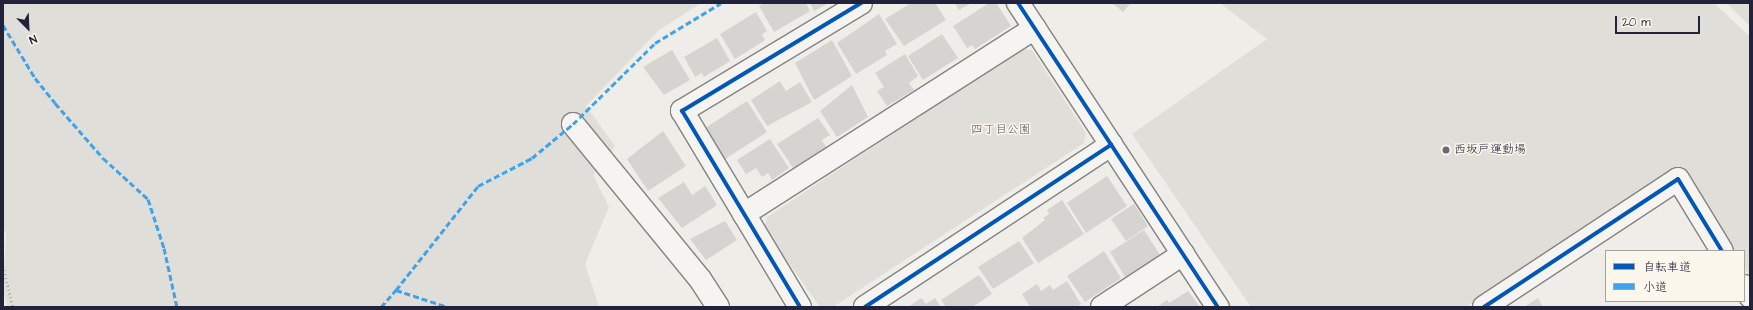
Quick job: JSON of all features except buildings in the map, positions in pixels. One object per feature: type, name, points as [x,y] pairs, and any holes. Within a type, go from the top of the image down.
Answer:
[{"type":"street","points":[[800,307],[682,111],[861,3]]},
{"type":"street","points":[[1018,3],[1036,28],[1110,145],[1218,307]]},
{"type":"street","points":[[744,214],[1036,28]]},
{"type":"street","points":[[573,124],[700,279],[718,307]]},
{"type":"street","points":[[865,307],[1110,145]]},
{"type":"street","points":[[1484,307],[1678,179],[1721,250]]},
{"type":"street","points":[[1102,307],[1183,254]]},
{"type":"path","points":[[3,266],[13,307]]},
{"type":"green space","points":[[3,3],[701,3],[658,31],[586,106],[615,146],[593,175],[609,207],[585,264],[599,307],[7,307],[3,288],[6,233],[3,228]]},
{"type":"green space","name":"西坂戸運動場","points":[[1220,3],[1714,3],[1750,37],[1750,277],[1745,269],[1745,250],[1733,250],[1683,166],[1466,307],[1251,307],[1132,134],[1267,39]]},
{"type":"green space","points":[[1726,3],[1750,3],[1750,26]]},
{"type":"green space","name":"四丁目公園","points":[[1021,49],[1032,50],[1086,133],[1084,143],[833,307],[820,307],[764,229],[767,217]]},
{"type":"marked path","points":[[396,290],[478,186],[532,158],[573,124],[655,43],[721,3]]},
{"type":"marked path","points":[[3,25],[35,78],[55,103],[103,158],[148,199],[164,248],[177,307]]},
{"type":"marked path","points":[[381,307],[396,290],[448,307]]},
{"type":"cycle path","points":[[800,307],[682,111],[861,3]]},
{"type":"cycle path","points":[[1018,3],[1218,307]]},
{"type":"cycle path","points":[[865,307],[1111,145]]},
{"type":"cycle path","points":[[1484,307],[1678,179],[1721,250]]},
{"type":"place","name":"西坂戸運動場","points":[[1446,150]]}]
